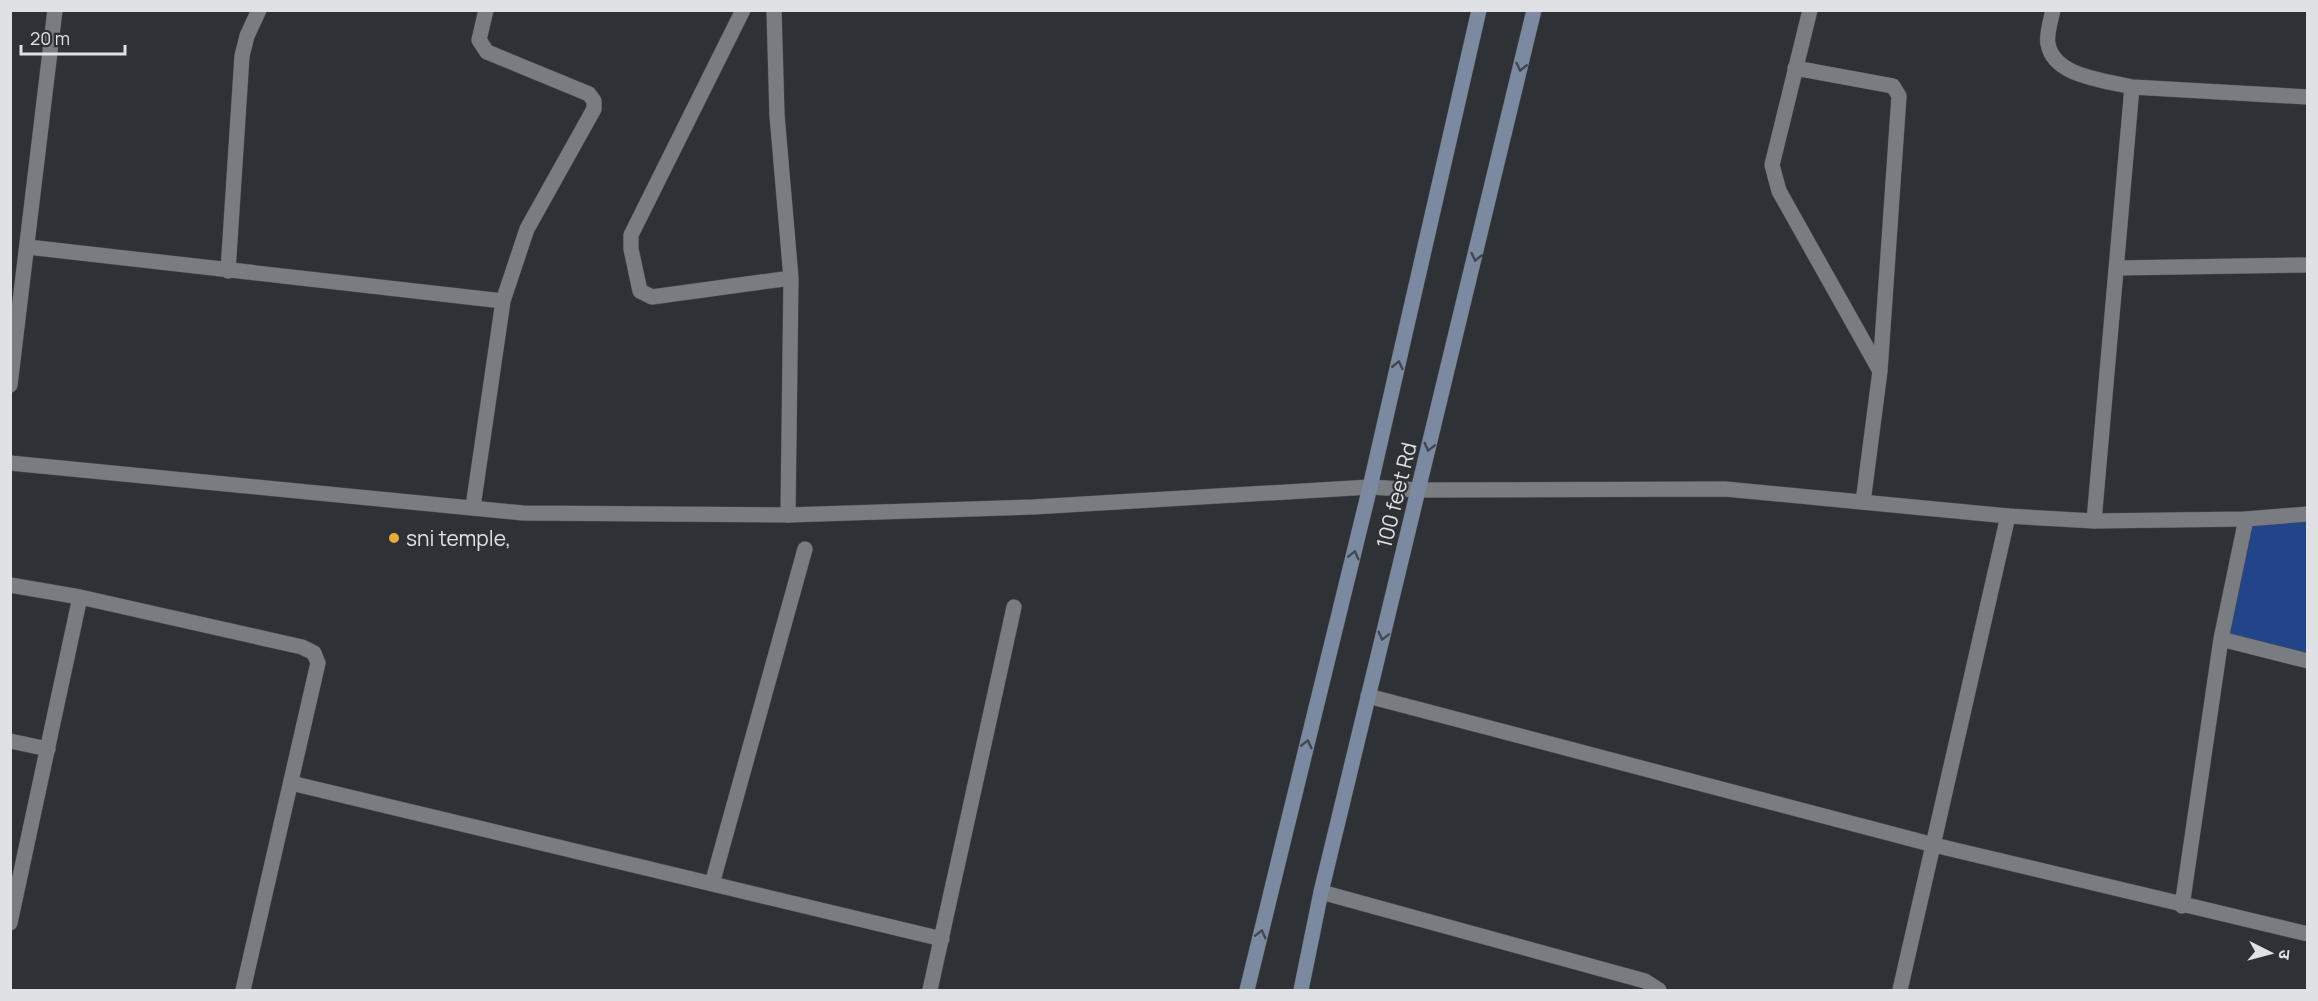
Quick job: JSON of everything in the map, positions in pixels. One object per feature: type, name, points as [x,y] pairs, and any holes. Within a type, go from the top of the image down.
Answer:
[{"type":"main road","points":[[1247,990],[1370,487],[1479,10]]},
{"type":"main road","name":"100 feet Rd","points":[[1300,990],[1321,892],[1534,10]]},
{"type":"street","points":[[10,385],[55,10]]},
{"type":"street","points":[[228,271],[242,56],[247,36],[259,10]]},
{"type":"street","points":[[472,507],[503,301],[527,229],[594,109],[594,101],[589,94],[487,52],[479,40],[486,10]]},
{"type":"street","points":[[743,10],[632,235],[631,249],[640,291],[652,297],[791,278]]},
{"type":"street","points":[[774,10],[777,115],[791,278],[788,515]]},
{"type":"street","points":[[1810,10],[1772,165],[1779,191],[1880,371]]},
{"type":"street","points":[[2053,10],[2047,42],[2052,57],[2068,71],[2132,87],[2307,97]]},
{"type":"street","points":[[1795,68],[1893,86],[1897,89],[1899,104],[1880,371],[1863,502]]},
{"type":"street","points":[[2094,521],[2132,87]]},
{"type":"street","points":[[28,247],[503,301]]},
{"type":"street","points":[[2116,268],[2307,265]]},
{"type":"street","points":[[10,462],[523,513],[788,515],[1033,507],[1370,487],[1419,490],[1725,489],[2008,516],[2094,521],[2246,519],[2307,514]]},
{"type":"street","points":[[1900,990],[2008,516]]},
{"type":"street","points":[[2182,906],[2221,639],[2246,519]]},
{"type":"street","points":[[712,884],[805,549]]},
{"type":"street","points":[[10,585],[80,597],[302,647],[314,653],[318,663],[243,990]]},
{"type":"street","points":[[10,923],[80,597]]},
{"type":"street","points":[[930,990],[1014,608]]},
{"type":"street","points":[[2221,639],[2307,661]]},
{"type":"street","points":[[1368,696],[1934,845],[2307,934]]},
{"type":"street","points":[[10,741],[48,749]]},
{"type":"street","points":[[291,783],[942,939]]},
{"type":"street","points":[[1321,892],[1645,981],[1659,990]]},
{"type":"shaded area","points":[[2307,514],[2307,661],[2221,639],[2246,519]]},
{"type":"place","name":"sni temple,","points":[[394,538]]}]
